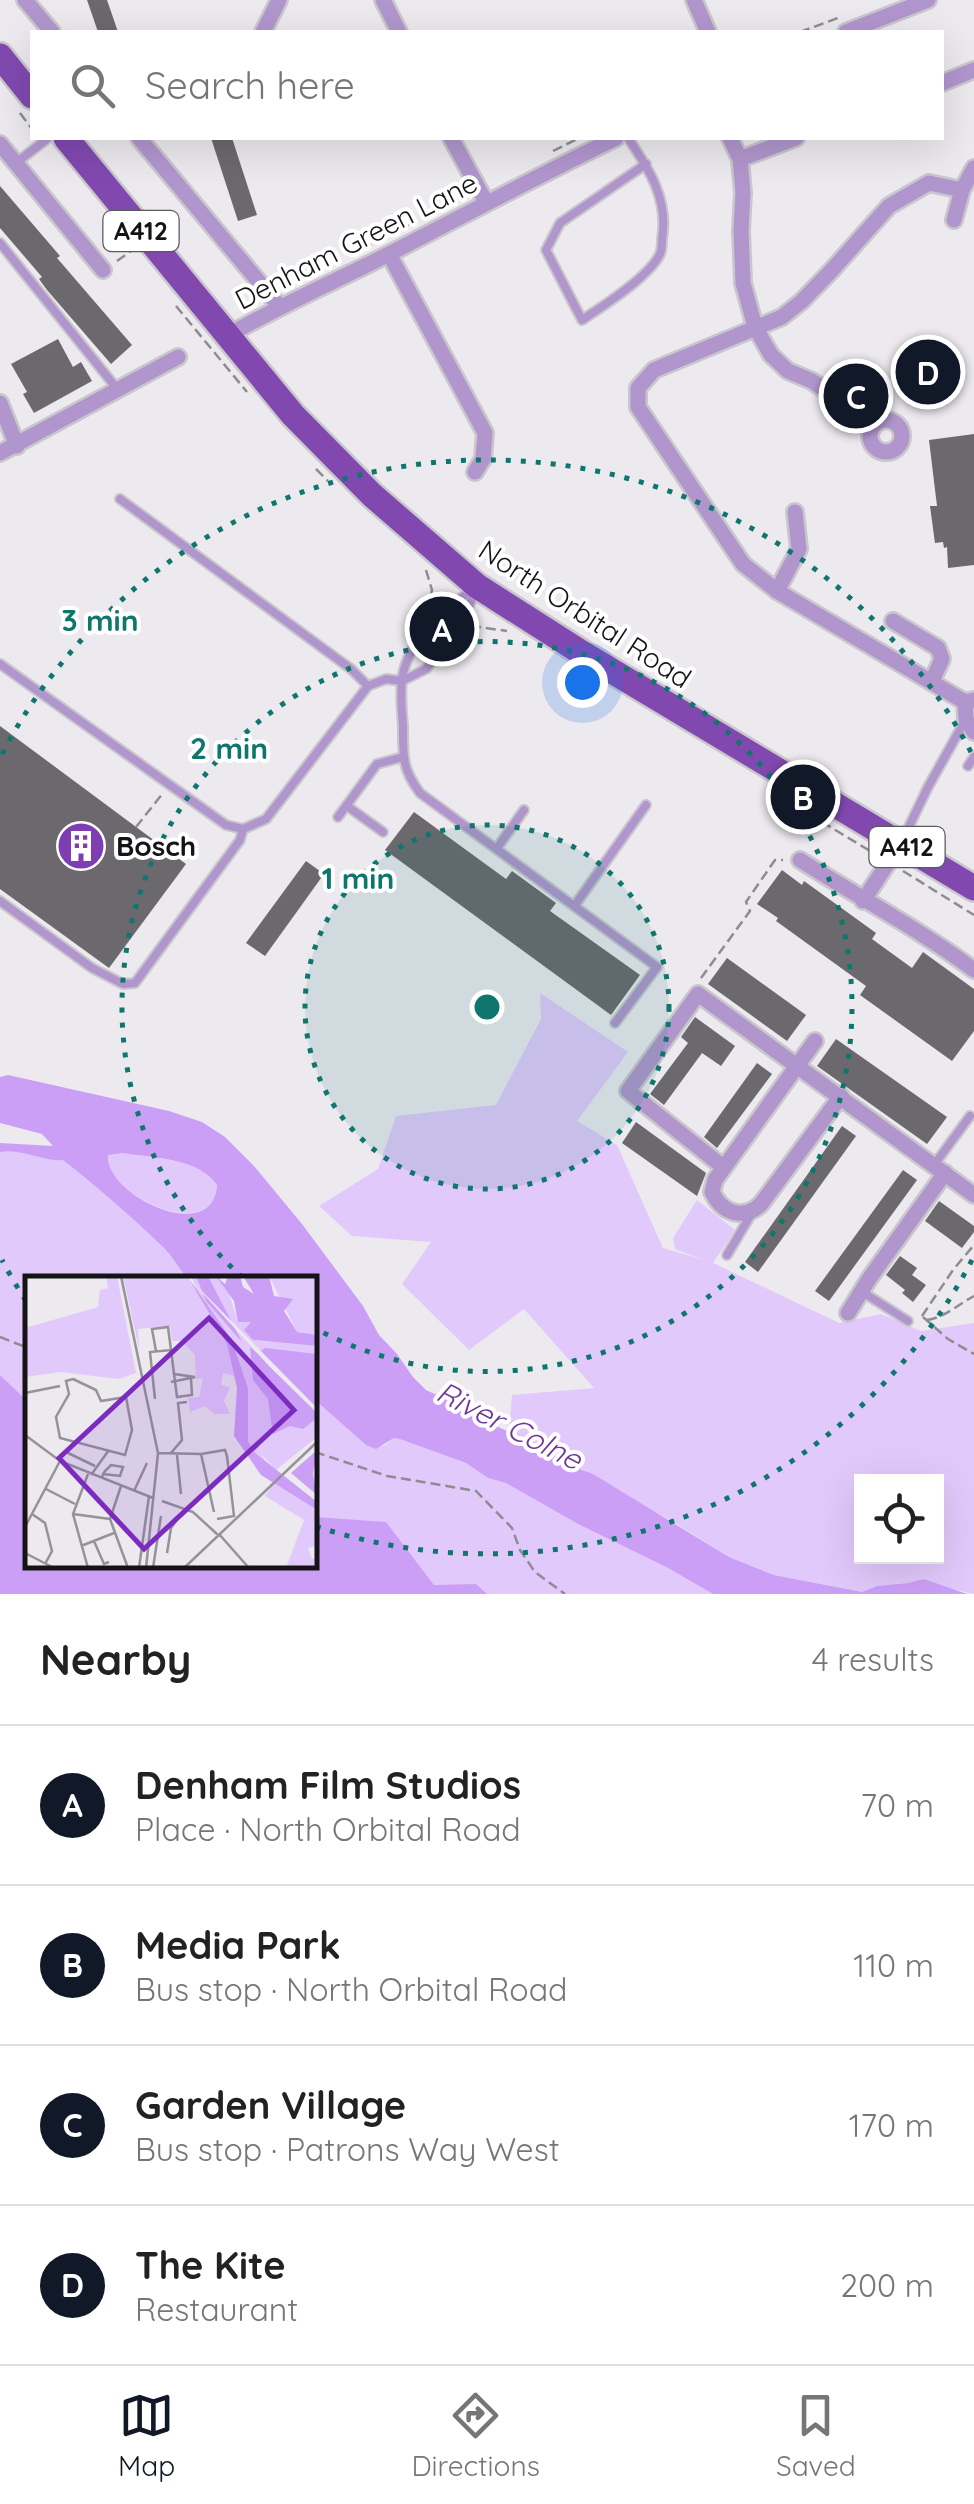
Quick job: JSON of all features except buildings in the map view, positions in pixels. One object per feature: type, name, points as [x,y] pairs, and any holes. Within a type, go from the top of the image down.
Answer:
[{"type":"main road","points":[[0,56],[30,94]]},
{"type":"main road","name":"North Orbital Road","points":[[68,140],[293,415],[372,495],[478,586],[894,852],[974,888]]},
{"type":"street","points":[[25,0],[50,30]]},
{"type":"street","points":[[263,30],[278,0]]},
{"type":"street","points":[[383,0],[398,30]]},
{"type":"street","points":[[694,0],[707,30]]},
{"type":"street","points":[[851,30],[928,0]]},
{"type":"street","points":[[944,82],[974,70]]},
{"type":"street","points":[[141,140],[278,306]]},
{"type":"street","points":[[453,140],[486,202]]},
{"type":"street","name":"Denham Green Lane","points":[[222,330],[389,254],[612,140]]},
{"type":"street","points":[[731,140],[740,159],[743,282],[755,327],[771,355],[788,370],[812,381],[874,425]]},
{"type":"street","points":[[740,159],[791,140]]},
{"type":"street","points":[[7,158],[103,270]]},
{"type":"street","points":[[954,220],[962,190],[974,168]]},
{"type":"street","points":[[962,190],[929,183],[889,206],[782,317],[654,370],[638,388],[638,408],[743,564],[777,591],[970,701],[970,725]]},
{"type":"street","points":[[389,254],[486,433],[484,459],[476,472]]},
{"type":"street","points":[[0,453],[178,356]]},
{"type":"street","points":[[0,403],[17,446]]},
{"type":"street","points":[[777,591],[798,550],[795,512]]},
{"type":"street","points":[[894,621],[938,648],[942,659],[932,681]]},
{"type":"street","points":[[863,900],[894,852]]},
{"type":"street","points":[[800,860],[974,970]]},
{"type":"street","points":[[723,1167],[628,1092],[698,994],[974,1195]]},
{"type":"street","points":[[815,1041],[715,1180],[712,1192],[717,1203],[726,1210],[752,1213],[840,1096]]},
{"type":"street","points":[[848,1314],[940,1169]]},
{"type":"lane","points":[[7,158],[44,140]]},
{"type":"lane","points":[[629,140],[646,164],[658,189],[665,220],[660,254],[636,282],[582,320],[546,250],[560,223],[646,164]]},
{"type":"lane","points":[[0,243],[118,390]]},
{"type":"lane","points":[[120,500],[351,669],[368,686]]},
{"type":"lane","points":[[478,586],[440,614],[408,657],[402,681],[403,757],[409,778],[420,793],[657,967],[616,1023]]},
{"type":"lane","points":[[0,664],[226,825],[243,830],[266,819],[368,686],[386,680],[402,681],[426,669],[458,628],[478,586]]},
{"type":"lane","points":[[894,852],[928,787],[970,725]]},
{"type":"lane","points":[[338,817],[378,764],[403,757]]},
{"type":"lane","points":[[968,766],[974,757]]},
{"type":"lane","points":[[575,905],[646,805]]},
{"type":"lane","points":[[346,806],[382,832]]},
{"type":"lane","points":[[498,848],[524,810]]},
{"type":"lane","points":[[0,900],[92,968],[123,984],[135,983],[240,840],[243,830]]},
{"type":"lane","points":[[940,1169],[970,1116]]},
{"type":"lane","points":[[727,1255],[752,1213]]},
{"type":"lane","points":[[861,1291],[908,1321]]},
{"type":"path","points":[[553,151],[575,140]]},
{"type":"path","points":[[340,260],[410,224]]},
{"type":"path","points":[[103,270],[148,240]]},
{"type":"path","points":[[178,356],[222,330]]},
{"type":"path","points":[[422,637],[413,630],[428,610],[432,590],[426,570]]},
{"type":"path","points":[[470,632],[480,626],[508,632]]},
{"type":"path","points":[[136,826],[161,793],[173,787]]},
{"type":"path","points":[[820,821],[894,852],[974,915]]},
{"type":"path","points":[[698,994],[698,982],[750,912],[746,902],[775,860],[800,860]]},
{"type":"path","points":[[974,1245],[922,1316],[948,1339],[974,1354]]},
{"type":"path","points":[[926,1320],[946,1316],[974,1296]]},
{"type":"path","points":[[0,1338],[25,1347]]},
{"type":"path","points":[[318,1453],[387,1476],[476,1491],[512,1528],[520,1550],[535,1572],[565,1594]]},
{"type":"shaded area","points":[[540,993],[628,1052],[577,1121],[617,1145],[663,1248],[704,1260],[675,1249],[673,1238],[697,1200],[735,1230],[713,1263],[839,1323],[881,1314],[921,1331],[974,1323],[974,1594],[924,1579],[862,1592],[774,1575],[729,1557],[672,1521],[509,1433],[512,1395],[594,1388],[524,1309],[469,1350],[402,1284],[431,1242],[352,1236],[319,1206],[378,1169],[396,1116],[496,1105],[541,1019]]},
{"type":"shaded area","points":[[8,1075],[202,1122],[225,1137],[254,1166],[363,1306],[379,1335],[426,1390],[593,1474],[729,1557],[774,1575],[862,1592],[924,1579],[967,1594],[713,1594],[466,1463],[400,1439],[394,1438],[376,1449],[366,1445],[318,1403],[318,1276],[186,1276],[152,1236],[63,1160],[0,1152],[0,1143],[53,1146],[42,1134],[0,1123],[0,1077]],"holes":[[[123,1153],[199,1169],[217,1185],[211,1203],[198,1212],[180,1213],[140,1198],[123,1185],[112,1170],[108,1155]]]},
{"type":"shaded area","points":[[0,1152],[63,1159],[152,1236],[186,1276],[25,1276],[25,1569],[318,1569],[318,1403],[366,1445],[384,1446],[394,1438],[401,1439],[466,1463],[713,1594],[0,1594]]},
{"type":"shaded area","points":[[123,1153],[199,1169],[217,1185],[211,1203],[198,1212],[180,1213],[140,1198],[112,1170],[108,1155]]},
{"type":"shaded area","points":[[0,1375],[25,1399],[25,1569],[318,1569],[318,1517],[386,1522],[434,1585],[476,1584],[487,1594],[0,1594]]},
{"type":"place","name":"The Kite","points":[[928,372]]},
{"type":"place","name":"Garden Village","points":[[856,396]]},
{"type":"place","name":"Denham Film Studios","points":[[442,629]]},
{"type":"place","name":"Media Park","points":[[803,797]]},
{"type":"place","name":"Bosch","points":[[81,846]]},
{"type":"water label","name":"River Colne","points":[[509,1426]]}]
